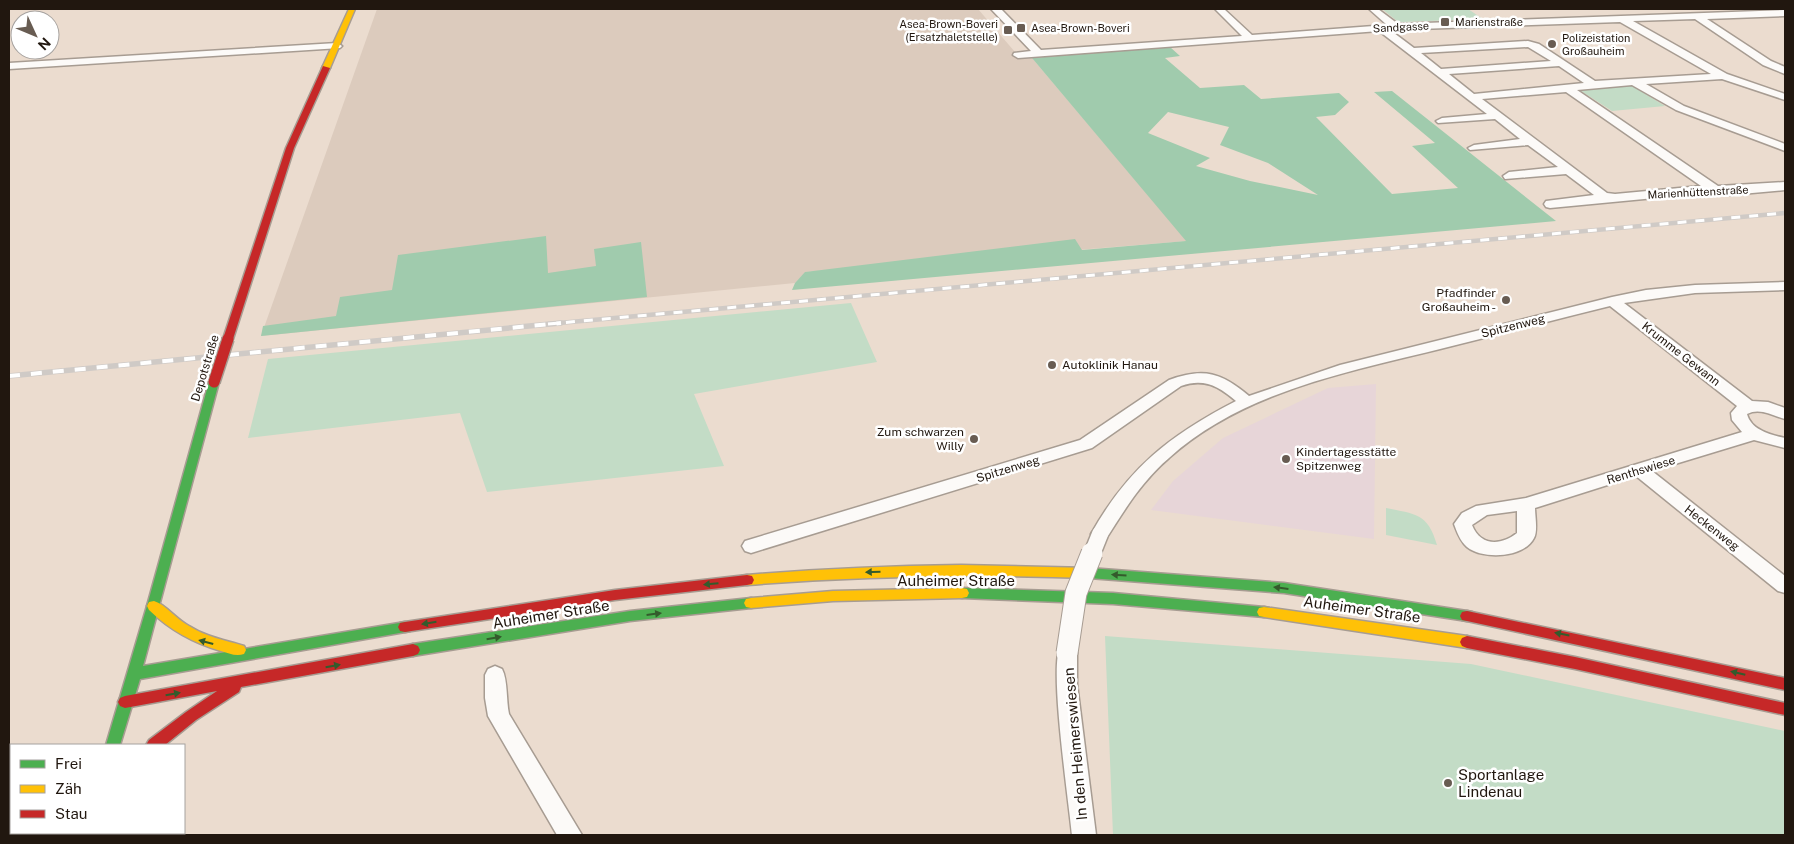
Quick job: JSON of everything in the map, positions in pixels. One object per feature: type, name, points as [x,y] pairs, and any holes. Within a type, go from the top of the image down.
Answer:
[{"type":"main road","name":"Depotstraße","points":[[113,744],[154,606],[214,382],[290,148],[352,9]]},
{"type":"main road","name":"Auheimer Straße","points":[[133,674],[253,652],[526,607],[661,588],[831,574],[939,570],[1158,577],[1333,594],[1596,640],[1785,684]]},
{"type":"main road","name":"Auheimer Straße","points":[[125,702],[538,630],[676,611],[761,603],[933,593],[1047,595],[1247,609],[1355,623],[1542,655],[1785,709]]},
{"type":"main road","points":[[154,606],[171,625],[194,639],[253,652]]},
{"type":"main road","points":[[155,744],[191,716],[243,682]]},
{"type":"street","points":[[996,9],[1038,53]]},
{"type":"street","points":[[1219,9],[1250,38]]},
{"type":"street","points":[[1373,9],[1396,27]]},
{"type":"street","points":[[1539,13],[1552,21]]},
{"type":"street","name":"Sandgasse","points":[[1018,55],[1396,27],[1785,13]]},
{"type":"street","points":[[1697,16],[1767,64],[1785,72]]},
{"type":"street","points":[[1622,19],[1723,76],[1785,97]]},
{"type":"street","points":[[1381,28],[1598,193],[1610,197]]},
{"type":"street","points":[[1412,51],[1522,44],[1536,46],[1593,84]]},
{"type":"street","points":[[9,66],[337,46]]},
{"type":"street","points":[[1438,72],[1560,63]]},
{"type":"street","points":[[1471,97],[1568,89],[1593,84],[1723,76]]},
{"type":"street","points":[[1635,82],[1680,108],[1785,148]]},
{"type":"street","points":[[1568,89],[1608,114],[1714,189]]},
{"type":"street","points":[[1442,121],[1496,116]]},
{"type":"street","points":[[1474,148],[1530,142]]},
{"type":"street","points":[[1509,176],[1567,170]]},
{"type":"street","name":"Marienhüttenstraße","points":[[1550,204],[1610,197],[1714,189],[1730,191],[1785,186]]},
{"type":"street","name":"Spitzenweg","points":[[1100,534],[1122,498],[1161,456],[1204,423],[1246,401],[1342,370],[1612,301],[1668,291],[1785,286]]},
{"type":"street","name":"Krumme Gewann","points":[[1612,301],[1749,407]]},
{"type":"street","name":"Spitzenweg","points":[[751,546],[1086,444],[1176,383],[1188,378],[1198,376],[1221,382],[1246,401]]},
{"type":"street","points":[[1785,414],[1766,407],[1749,407],[1739,413],[1740,419],[1755,434],[1785,443]]},
{"type":"street","name":"Renthswiese","points":[[1526,504],[1755,434]]},
{"type":"street","name":"Heckenweg","points":[[1639,470],[1785,586]]},
{"type":"street","name":"In den Heimerswiesen","points":[[1084,835],[1067,684],[1067,653],[1076,593],[1100,534]]},
{"type":"street","points":[[496,675],[495,698],[499,716],[570,835]]},
{"type":"shaded area","points":[[377,9],[978,9],[1021,59],[1032,58],[1187,241],[806,272],[795,283],[261,336]]},
{"type":"shaded area","name":"Kindertagesstätte Spitzenweg","points":[[1376,384],[1374,539],[1151,510],[1173,481],[1223,438],[1328,388]]},
{"type":"green space","points":[[1382,9],[1468,9],[1483,19],[1402,22],[1397,21]]},
{"type":"green space","points":[[1170,47],[1180,56],[1165,58],[1200,88],[1244,85],[1261,99],[1339,93],[1349,102],[1335,115],[1316,117],[1392,194],[1458,188],[1412,146],[1435,143],[1374,92],[1392,91],[1556,221],[792,290],[795,283],[805,272],[1075,239],[1082,250],[1186,241],[1032,58]],"holes":[[[1168,112],[1229,127],[1220,145],[1268,163],[1318,195],[1250,181],[1196,166],[1210,158],[1148,133]]]},
{"type":"green space","points":[[1629,84],[1665,106],[1612,111],[1578,89]]},
{"type":"green space","points":[[546,236],[548,273],[596,266],[594,249],[641,242],[647,297],[261,336],[263,326],[336,316],[340,297],[392,290],[398,255]]},
{"type":"green space","points":[[851,303],[877,362],[694,394],[724,466],[487,492],[460,413],[248,438],[268,359]]},
{"type":"green space","points":[[1386,508],[1413,514],[1425,521],[1437,545],[1386,535]]},
{"type":"green space","name":"Sportanlage Lindenau","points":[[1105,636],[1471,664],[1785,731],[1785,835],[1113,835]]},
{"type":"railway","points":[[548,324],[1785,213]]},
{"type":"railway","points":[[9,376],[561,323]]},
{"type":"traffic: fast","points":[[113,744],[154,606],[214,382]]},
{"type":"traffic: fast","points":[[1089,573],[1284,588],[1467,616]]},
{"type":"traffic: fast","points":[[962,593],[1113,598],[1264,612]]},
{"type":"traffic: fast","points":[[413,650],[630,616],[751,603]]},
{"type":"traffic: fast","points":[[133,674],[405,627]]},
{"type":"traffic: slow","points":[[326,68],[352,9]]},
{"type":"traffic: slow","points":[[747,580],[832,574],[918,571],[1089,573]]},
{"type":"traffic: slow","points":[[751,603],[833,596],[962,593]]},
{"type":"traffic: slow","points":[[154,606],[183,630],[214,644],[239,650]]},
{"type":"traffic: slow","points":[[1264,612],[1467,642]]},
{"type":"traffic: jam","points":[[228,339],[290,148],[326,68]]},
{"type":"traffic: jam","points":[[214,382],[228,339]]},
{"type":"traffic: jam","points":[[405,627],[615,595],[747,580]]},
{"type":"traffic: jam","points":[[1467,616],[1785,684]]},
{"type":"traffic: jam","points":[[1467,642],[1575,663],[1785,709]]},
{"type":"traffic: jam","points":[[125,702],[413,650]]},
{"type":"traffic: jam","points":[[155,744],[191,716],[234,688]]},
{"type":"place","name":"Marienstraße","points":[[1445,22]]},
{"type":"place","name":"Asea-Brown-Boveri","points":[[1021,28]]},
{"type":"place","name":"Asea-Brown-Boveri (Ersatzhaletstelle)","points":[[1008,30]]},
{"type":"place","name":"Polizeistation Großauheim","points":[[1552,44]]},
{"type":"place","name":"Pfadfinder Großauheim -","points":[[1506,300]]},
{"type":"place","name":"Autoklinik Hanau","points":[[1052,365]]},
{"type":"place","name":"Zum schwarzen Willy","points":[[974,439]]},
{"type":"place","name":"Kindertagesstätte Spitzenweg","points":[[1286,459]]},
{"type":"place","name":"Sportanlage Lindenau","points":[[1448,783]]}]
